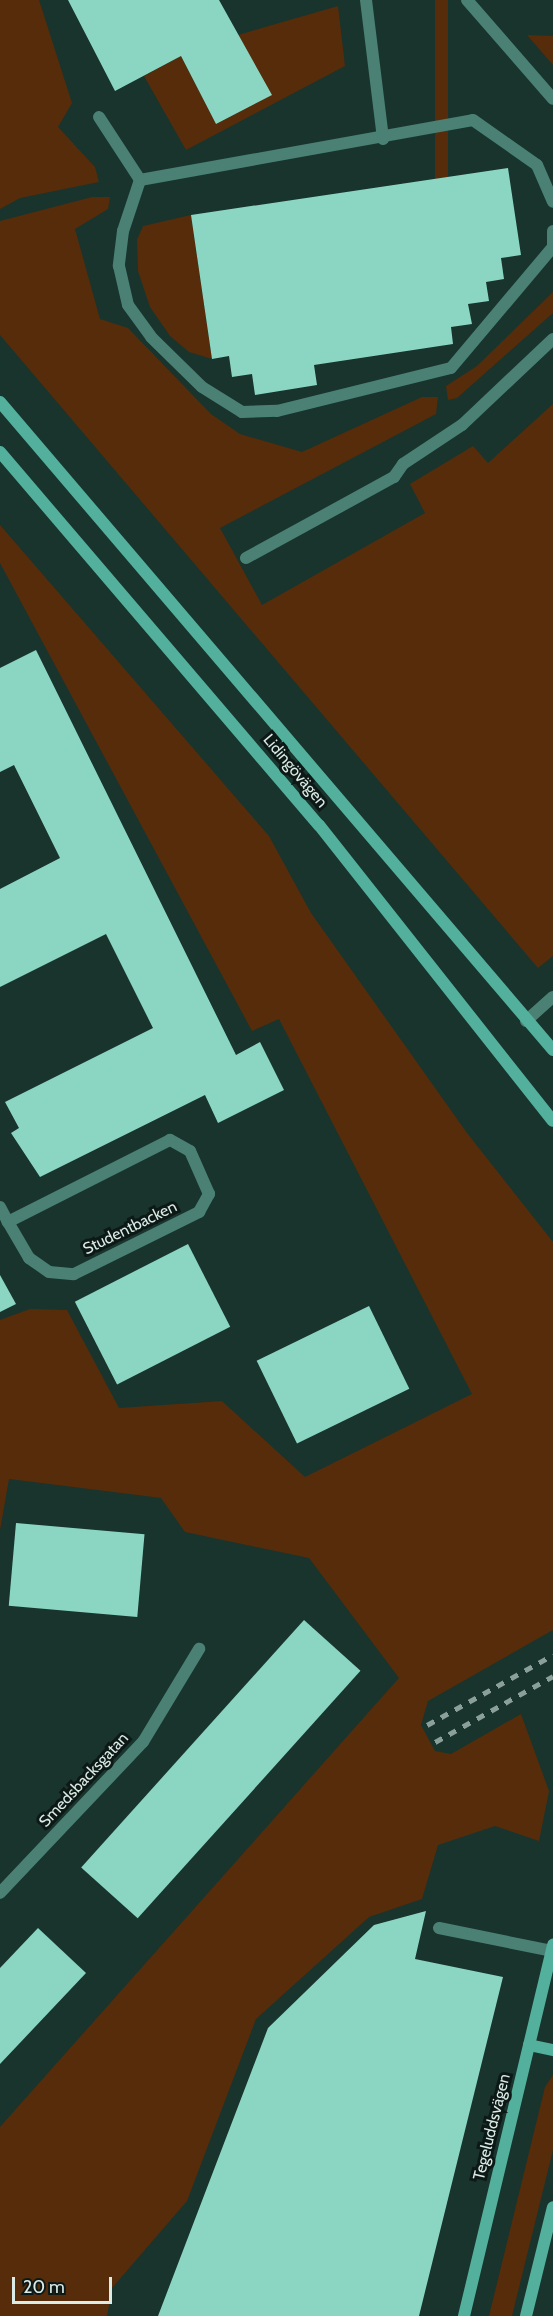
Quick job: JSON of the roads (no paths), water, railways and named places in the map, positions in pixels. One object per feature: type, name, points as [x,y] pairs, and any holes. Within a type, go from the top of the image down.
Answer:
[{"type":"main road","name":"Lidingövägen","points":[[0,402],[553,1050]]},
{"type":"main road","name":"Lidingövägen","points":[[0,452],[319,825],[553,1121]]},
{"type":"main road","name":"Tegeluddsvägen","points":[[464,2316],[553,1949]]},
{"type":"main road","points":[[529,2044],[553,2050]]},
{"type":"main road","points":[[526,2316],[553,2207]]},
{"type":"street","points":[[366,0],[383,139]]},
{"type":"street","points":[[467,0],[553,99]]},
{"type":"street","points":[[99,117],[140,180],[120,254],[128,305],[151,337],[202,387],[242,412],[278,411],[451,368],[553,247],[553,231]]},
{"type":"street","points":[[140,180],[383,139],[473,120],[537,165],[553,202]]},
{"type":"street","points":[[246,558],[394,477],[403,464],[462,425],[553,339]]},
{"type":"street","points":[[526,1021],[553,996]]},
{"type":"street","name":"Studentbacken","points":[[0,1207],[8,1222],[29,1258],[49,1272],[74,1274],[199,1212],[209,1194],[190,1151],[170,1140],[8,1222]]},
{"type":"street","name":"Smedsbacksgatan","points":[[0,1893],[143,1742],[199,1649]]},
{"type":"street","points":[[439,1928],[553,1949]]},
{"type":"railway","points":[[427,1725],[553,1655]]},
{"type":"railway","points":[[435,1742],[553,1676]]}]
